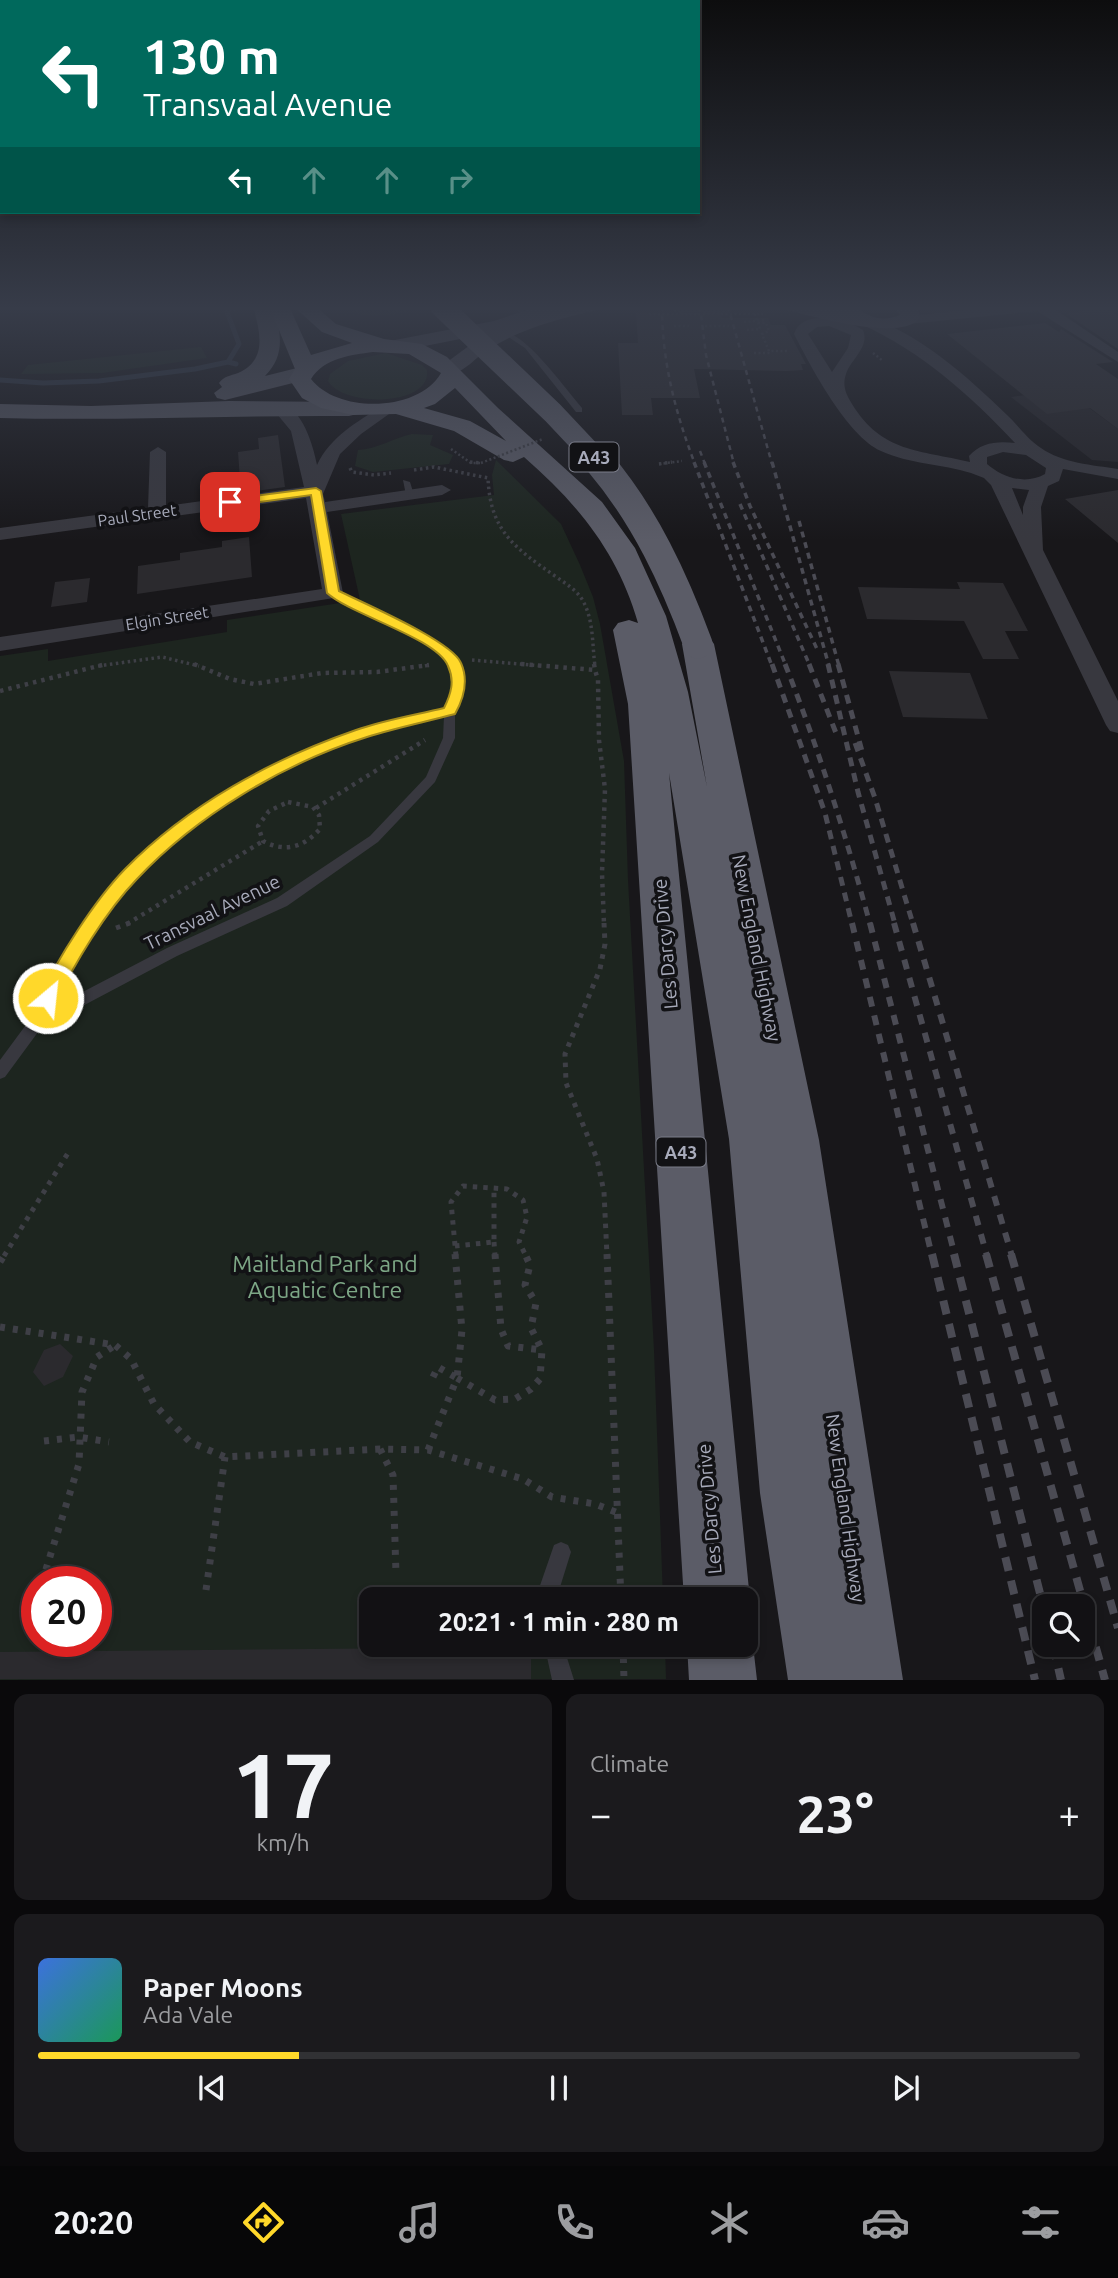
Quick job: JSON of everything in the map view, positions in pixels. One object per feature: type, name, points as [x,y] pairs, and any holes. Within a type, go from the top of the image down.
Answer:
[{"type":"highway","name":"A43","points":[[302,384],[311,396],[349,408],[392,408],[431,397],[447,384]]},
{"type":"highway","name":"A43","points":[[463,384],[492,416],[562,474],[601,518],[622,550],[641,592],[657,638],[686,775],[754,1139],[791,1495],[822,1679]]},
{"type":"highway","name":"New England Highway","points":[[523,384],[568,428],[616,484],[658,549],[679,592],[698,644],[794,1140],[869,1679]]},
{"type":"highway","name":"Les Darcy Drive","points":[[392,408],[450,421],[470,430],[512,454],[564,500],[603,558],[617,592],[631,639],[646,718],[716,1587]]},
{"type":"highway","points":[[721,1657],[723,1679]]},
{"type":"main road","points":[[69,404],[218,384]]},
{"type":"main road","points":[[0,403],[69,404],[195,398],[263,384]]},
{"type":"main road","points":[[0,411],[91,413],[349,408]]},
{"type":"street","points":[[831,384],[859,428],[897,452],[948,460],[1021,484],[1118,476]]},
{"type":"street","points":[[835,384],[837,393]]},
{"type":"street","points":[[962,384],[1052,464],[1055,473],[1042,483],[1032,507],[1035,553]]},
{"type":"street","points":[[984,404],[997,423],[995,435],[978,460],[1008,495],[1020,529],[1035,553],[1118,725]]},
{"type":"street","points":[[280,408],[299,430],[317,499],[333,593]]},
{"type":"street","points":[[317,499],[329,458],[351,435],[392,408]]},
{"type":"street","points":[[881,444],[983,451],[1014,447],[1073,467],[1118,476]]},
{"type":"street","points":[[157,512],[158,452]]},
{"type":"street","name":"Paul Street","points":[[0,534],[157,512],[317,499],[408,488],[442,490]]},
{"type":"street","name":"Elgin Street","points":[[0,644],[333,593]]},
{"type":"lane","points":[[558,384],[579,410]]},
{"type":"lane","points":[[333,593],[434,644],[455,663]]},
{"type":"lane","name":"Transvaal Avenue","points":[[36,1023],[172,952],[282,902],[374,839],[431,779],[449,738],[450,711],[459,691],[455,663]]},
{"type":"lane","name":"Transvaal Avenue","points":[[0,1072],[36,1023],[60,973],[130,874],[201,813],[291,762],[362,733],[450,711]]},
{"type":"lane","points":[[549,1587],[561,1552]]},
{"type":"lane","points":[[558,1657],[563,1679]]},
{"type":"path","points":[[481,463],[547,438]]},
{"type":"path","points":[[659,464],[682,461]]},
{"type":"path","points":[[347,465],[352,472],[363,474],[395,472]]},
{"type":"path","points":[[406,471],[434,467],[488,478],[490,509],[496,526],[510,541],[580,595],[588,614],[598,680],[599,740],[605,789],[602,873],[605,944],[600,969],[565,1054],[566,1083],[597,1159],[604,1192],[621,1587]]},
{"type":"path","points":[[0,691],[33,687],[117,660],[165,657],[193,662],[237,681],[255,684],[320,673],[363,673],[488,660],[595,670]]},
{"type":"path","points":[[316,808],[424,740],[449,738]]},
{"type":"path","points":[[299,802],[316,808],[320,814],[320,829],[299,847],[278,849],[262,841],[258,834],[261,818],[278,805],[299,802]]},
{"type":"path","points":[[123,927],[262,841]]},
{"type":"path","points":[[0,1262],[68,1153]]},
{"type":"path","points":[[428,1450],[457,1380],[462,1330],[451,1202],[463,1186],[507,1189],[523,1200],[527,1217],[519,1242],[530,1265],[525,1285],[536,1303],[531,1328],[542,1350],[540,1379],[531,1389],[515,1399],[495,1400],[457,1380],[438,1367],[433,1377]]},
{"type":"path","points":[[494,1188],[494,1242],[501,1329],[508,1346],[542,1350]]},
{"type":"path","points":[[455,1246],[494,1242]]},
{"type":"path","points":[[0,1327],[115,1345],[131,1359],[154,1404],[190,1442],[225,1458],[380,1449],[428,1450],[523,1479],[552,1497],[596,1504],[618,1513]]},
{"type":"path","points":[[47,1566],[79,1464],[78,1437],[82,1392],[97,1357],[115,1345]]},
{"type":"path","points":[[44,1441],[78,1437],[109,1442]]},
{"type":"path","points":[[380,1449],[393,1475],[400,1587]]},
{"type":"path","points":[[206,1590],[225,1458]]},
{"type":"path","points":[[623,1657],[624,1679]]},
{"type":"shaded area","points":[[1065,390],[1118,429],[1118,462],[1092,460],[1011,397]]},
{"type":"green space","points":[[331,384],[423,384],[416,391],[385,399],[351,396]]},
{"type":"green space","points":[[412,434],[433,435],[430,445],[453,455],[449,464],[373,472],[355,466],[358,450]]},
{"type":"green space","name":"Maitland Park and Aquatic Centre","points":[[496,460],[561,524],[593,597],[624,761],[654,1350],[663,1587],[359,1587],[359,1657],[665,1657],[666,1679],[0,1680],[0,656],[48,649],[48,661],[227,632],[227,620],[360,600],[341,514],[494,495],[492,475]]},
{"type":"building","points":[[620,384],[697,384],[700,398],[651,398],[653,415],[622,415]]},
{"type":"building","points":[[1010,384],[1118,384],[1118,429],[1090,408],[1047,414]]},
{"type":"building","points":[[278,435],[285,487],[241,493],[238,452],[259,449],[258,438]]},
{"type":"building","points":[[1118,490],[1118,543],[1065,499]]},
{"type":"building","points":[[249,537],[252,577],[137,594],[138,566],[180,560],[180,553],[222,547],[222,541]]},
{"type":"building","points":[[90,578],[87,602],[51,607],[55,582]]},
{"type":"building","points":[[957,582],[1003,583],[1028,631],[1005,631],[1019,659],[983,659],[964,621],[867,619],[858,587],[960,589]]},
{"type":"building","points":[[889,671],[970,673],[988,719],[903,717]]},
{"type":"building","points":[[60,1344],[73,1356],[63,1377],[44,1386],[33,1372],[44,1350]]},
{"type":"building","points":[[359,1649],[359,1657],[531,1657],[531,1679],[0,1679],[0,1652],[21,1652],[21,1657],[112,1657],[112,1651]]},
{"type":"railway","points":[[671,384],[695,464]]},
{"type":"railway","points":[[714,384],[734,464]]},
{"type":"railway","points":[[750,384],[772,464]]},
{"type":"railway","points":[[700,451],[705,464]]},
{"type":"railway","points":[[694,462],[772,666]]},
{"type":"railway","points":[[704,462],[786,666]]},
{"type":"railway","points":[[733,462],[750,506],[817,649]]},
{"type":"railway","points":[[772,462],[829,666]]},
{"type":"railway","points":[[740,504],[810,666]]},
{"type":"railway","points":[[799,521],[839,666]]},
{"type":"railway","points":[[772,664],[825,813],[852,924]]},
{"type":"railway","points":[[785,664],[831,793],[870,924]]},
{"type":"railway","points":[[809,664],[836,733]]},
{"type":"railway","points":[[828,664],[858,792],[895,924]]},
{"type":"railway","points":[[838,664],[862,751]]},
{"type":"railway","points":[[855,743],[875,798],[913,924]]},
{"type":"railway","points":[[852,923],[932,1256]]},
{"type":"railway","points":[[870,923],[955,1256]]},
{"type":"railway","points":[[894,923],[987,1256]]},
{"type":"railway","points":[[913,923],[1012,1256]]},
{"type":"railway","points":[[932,1254],[1035,1680]]},
{"type":"railway","points":[[954,1254],[1040,1594]]},
{"type":"railway","points":[[986,1254],[1105,1680]]},
{"type":"railway","points":[[1011,1254],[1118,1628]]},
{"type":"railway","points":[[1056,1657],[1061,1680]]},
{"type":"route","points":[[48,998],[60,973],[130,874],[201,813],[280,767],[362,733],[450,711],[459,691],[455,663],[434,644],[333,593],[316,491],[230,502]]}]
